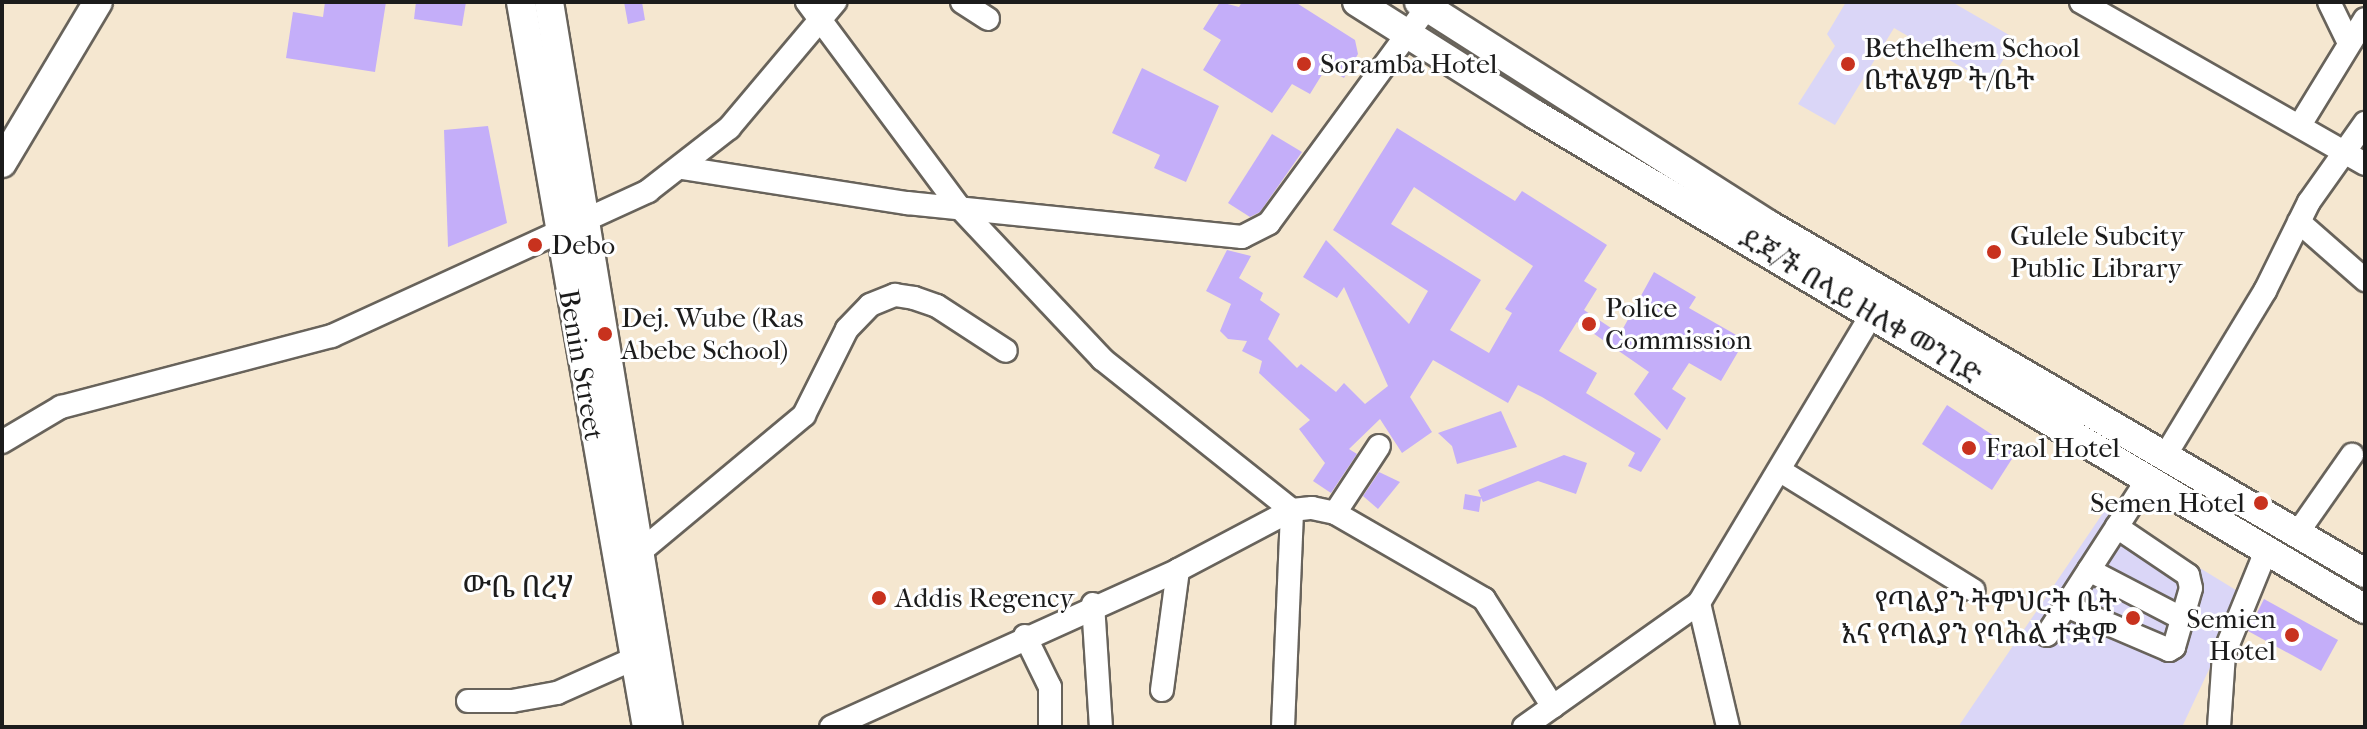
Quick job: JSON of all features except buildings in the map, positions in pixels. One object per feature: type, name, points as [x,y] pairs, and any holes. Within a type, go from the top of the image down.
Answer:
[{"type":"main road","points":[[2,163],[98,2]]},
{"type":"main road","name":"Benin Street","points":[[521,2],[550,85]]},
{"type":"main road","name":"Benin Street","points":[[549,2],[550,85],[644,656],[647,727]]},
{"type":"main road","name":"ደጃ/ች በላይ ዘለቀ መንገድ","points":[[1357,2],[1404,34],[1880,301],[2148,479],[2365,609]]},
{"type":"main road","points":[[1425,4],[1769,225],[1880,301],[2165,456],[2365,573]]},
{"type":"main road","name":"Benin Street","points":[[644,656],[668,727]]},
{"type":"street","points":[[807,2],[959,207],[1102,359],[1292,510]]},
{"type":"street","points":[[2,442],[61,407],[332,336],[572,226],[683,168],[729,128],[835,2]]},
{"type":"street","points":[[962,2],[988,19]]},
{"type":"street","points":[[2081,2],[2365,164]]},
{"type":"street","points":[[2329,2],[2349,43]]},
{"type":"street","points":[[683,168],[959,207],[1242,237],[1259,233],[1425,4]]},
{"type":"street","points":[[2300,125],[2365,19]]},
{"type":"street","points":[[2165,456],[2265,291],[2299,222],[2341,151],[2365,123]]},
{"type":"street","points":[[2299,222],[2365,280]]},
{"type":"street","points":[[627,562],[804,415],[847,329],[870,305],[895,295],[914,298],[937,306],[1006,351]]},
{"type":"street","points":[[1524,727],[1699,603],[1782,472],[1880,301]]},
{"type":"street","points":[[1335,513],[1379,446]]},
{"type":"street","points":[[2296,535],[2352,455]]},
{"type":"street","points":[[1782,472],[1973,590]]},
{"type":"street","points":[[2047,635],[2148,479]]},
{"type":"street","points":[[1283,727],[1292,510]]},
{"type":"street","points":[[831,727],[1093,604],[1178,570],[1292,510],[1335,513],[1484,599],[1553,707]]},
{"type":"street","points":[[2066,606],[2169,650],[2177,642],[2191,588],[2188,575],[2117,527]]},
{"type":"street","points":[[2219,727],[2224,654],[2266,551]]},
{"type":"street","points":[[1162,690],[1178,570]]},
{"type":"street","points":[[2089,570],[2183,619]]},
{"type":"street","points":[[1699,603],[1728,727]]},
{"type":"street","points":[[1093,604],[1101,727]]},
{"type":"street","points":[[1025,636],[1050,687],[1050,727]]},
{"type":"street","points":[[468,701],[512,701],[557,693],[644,656]]},
{"type":"shaded area","name":"Bethelhem School ቤተልሄም ት/ቤት","points":[[1846,2],[1952,2],[2016,39],[1989,83],[1894,28],[1835,125],[1798,104],[1835,46],[1827,34]]},
{"type":"shaded area","name":"የጣልያን ትምህርት ቤት እና የጣልያን የባሕል ተቋም","points":[[2105,510],[2244,595],[2182,727],[1958,727]]},
{"type":"place","name":"Soramba Hotel","points":[[1304,64]]},
{"type":"place","name":"Bethelhem School ቤተልሄም ት/ቤት","points":[[1848,64]]},
{"type":"place","name":"Debo","points":[[535,245]]},
{"type":"place","name":"Gulele Subcity Public Library","points":[[1994,252]]},
{"type":"place","name":"Police Commission","points":[[1589,324]]},
{"type":"place","name":"Dej. Wube (Ras Abebe School)","points":[[605,334]]},
{"type":"place","name":"Fraol Hotel","points":[[1969,448]]},
{"type":"place","name":"Semen Hotel","points":[[2261,503]]},
{"type":"place","name":"Addis Regency","points":[[879,598]]},
{"type":"place","name":"የጣልያን ትምህርት ቤት እና የጣልያን የባሕል ተቋም","points":[[2133,618]]},
{"type":"place","name":"Semien Hotel","points":[[2292,635]]},
{"type":"district","name":"ውቤ በረሃ","points":[[518,588]]}]
